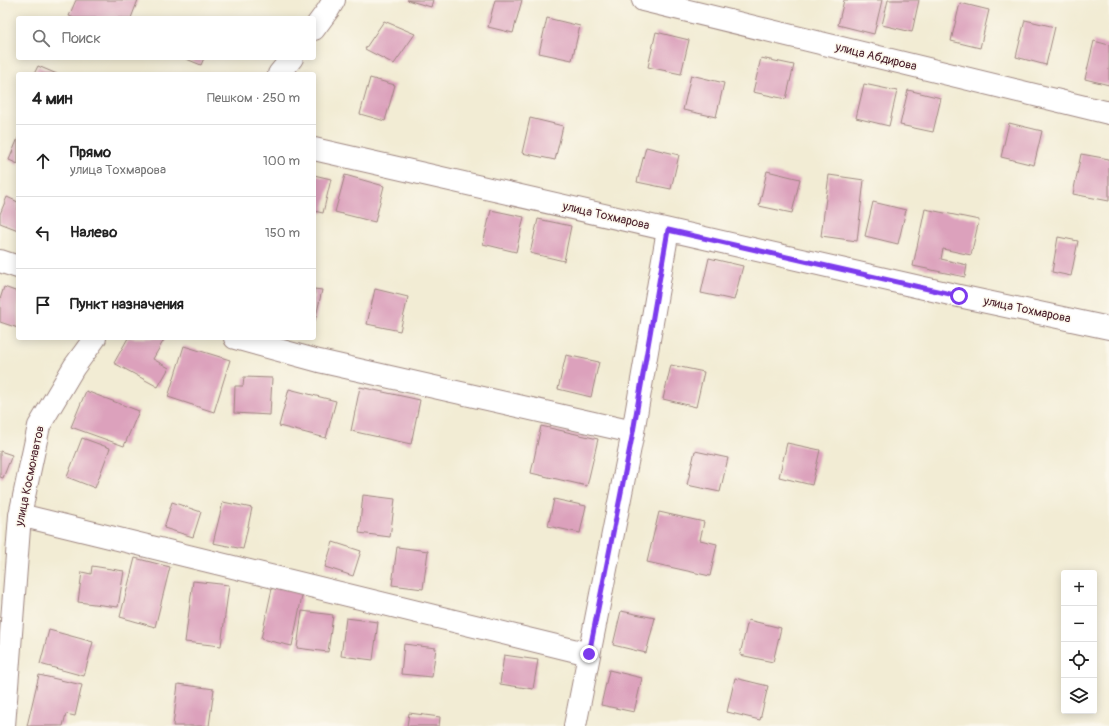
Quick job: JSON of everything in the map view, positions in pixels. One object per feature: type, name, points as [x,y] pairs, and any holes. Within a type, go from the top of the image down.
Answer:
[{"type":"street","points":[[316,26],[334,0]]},
{"type":"street","name":"улица Абдирова","points":[[643,0],[1109,113]]},
{"type":"street","points":[[281,72],[290,60]]},
{"type":"street","name":"улица Тохмарова","points":[[316,149],[668,230],[1109,328]]},
{"type":"street","points":[[575,726],[633,432],[668,230]]},
{"type":"street","points":[[0,261],[16,266]]},
{"type":"street","name":"улица Космонавтов","points":[[4,726],[20,515],[39,426],[74,367],[94,340]]},
{"type":"street","points":[[242,340],[319,361],[633,432]]},
{"type":"street","points":[[20,515],[589,654]]},
{"type":"building","points":[[76,0],[138,0],[132,16],[69,16]]},
{"type":"building","points":[[407,0],[433,0],[431,7]]},
{"type":"building","points":[[495,0],[522,0],[513,33],[488,27]]},
{"type":"building","points":[[844,0],[882,0],[874,34],[838,25]]},
{"type":"building","points":[[888,0],[919,0],[912,32],[882,25]]},
{"type":"building","points":[[960,3],[989,10],[980,48],[951,41]]},
{"type":"building","points":[[547,18],[580,26],[572,60],[539,53]]},
{"type":"building","points":[[1025,20],[1055,27],[1046,65],[1016,57]]},
{"type":"building","points":[[384,21],[415,34],[394,64],[365,49]]},
{"type":"building","points":[[656,32],[689,40],[681,74],[648,67]]},
{"type":"building","points":[[1094,41],[1109,45],[1109,85],[1085,79]]},
{"type":"building","points":[[761,58],[794,65],[786,99],[753,92]]},
{"type":"building","points":[[189,60],[203,60],[201,65]]},
{"type":"building","points":[[38,66],[52,72],[35,72]]},
{"type":"building","points":[[691,75],[724,83],[716,117],[683,110]]},
{"type":"building","points":[[370,78],[395,85],[385,121],[360,114]]},
{"type":"building","points":[[864,84],[897,91],[889,126],[856,118]]},
{"type":"building","points":[[908,90],[941,98],[933,132],[900,125]]},
{"type":"building","points":[[530,118],[563,126],[555,160],[522,153]]},
{"type":"building","points":[[1009,123],[1042,131],[1034,165],[1001,157]]},
{"type":"building","points":[[16,143],[16,163],[9,160]]},
{"type":"building","points":[[646,147],[679,155],[671,189],[637,182]]},
{"type":"building","points":[[1081,154],[1109,159],[1109,201],[1073,194]]},
{"type":"building","points":[[767,171],[800,179],[792,213],[759,206]]},
{"type":"building","points":[[316,175],[331,179],[323,213],[316,211]]},
{"type":"building","points":[[345,175],[384,186],[375,222],[335,212]]},
{"type":"building","points":[[829,175],[864,180],[857,241],[821,236]]},
{"type":"building","points":[[7,197],[16,201],[16,229],[0,223],[0,214]]},
{"type":"building","points":[[873,202],[906,210],[898,244],[865,236]]},
{"type":"building","points":[[925,209],[979,220],[971,255],[943,249],[941,259],[967,265],[965,277],[913,266]]},
{"type":"building","points":[[491,210],[524,217],[516,252],[483,244]]},
{"type":"building","points":[[538,219],[571,226],[564,261],[530,253]]},
{"type":"building","points":[[1058,237],[1078,241],[1071,276],[1052,272]]},
{"type":"building","points":[[709,258],[743,266],[734,300],[701,293]]},
{"type":"building","points":[[4,287],[16,291],[16,327],[0,322],[0,299]]},
{"type":"building","points":[[316,289],[322,290],[316,317]]},
{"type":"building","points":[[375,289],[408,297],[400,331],[367,324]]},
{"type":"building","points":[[127,340],[164,340],[153,359],[169,368],[158,387],[114,363]]},
{"type":"building","points":[[184,346],[230,360],[214,412],[168,397]]},
{"type":"building","points":[[566,355],[599,362],[591,397],[558,389]]},
{"type":"building","points":[[671,365],[704,372],[696,407],[663,399]]},
{"type":"building","points":[[244,377],[272,378],[270,415],[234,413],[235,386],[243,386]]},
{"type":"building","points":[[360,387],[420,400],[411,444],[351,431]]},
{"type":"building","points":[[289,389],[336,401],[326,438],[279,426]]},
{"type":"building","points":[[86,391],[139,411],[124,446],[71,427]]},
{"type":"building","points":[[541,426],[598,439],[587,486],[531,473]]},
{"type":"building","points":[[82,438],[110,448],[95,488],[67,477]]},
{"type":"building","points":[[787,443],[820,450],[812,485],[779,477]]},
{"type":"building","points":[[0,451],[12,455],[3,478],[0,477]]},
{"type":"building","points":[[695,451],[728,458],[720,492],[687,485]]},
{"type":"building","points":[[363,495],[395,499],[390,537],[359,533]]},
{"type":"building","points":[[554,499],[586,506],[580,533],[548,526]]},
{"type":"building","points":[[172,502],[201,512],[193,537],[164,528]]},
{"type":"building","points":[[223,502],[252,508],[243,549],[213,543]]},
{"type":"building","points":[[659,512],[704,522],[700,540],[717,544],[710,576],[647,562]]},
{"type":"building","points":[[333,542],[361,551],[353,576],[325,567]]},
{"type":"building","points":[[397,547],[428,551],[423,589],[392,585]]},
{"type":"building","points":[[135,558],[170,567],[155,627],[120,617]]},
{"type":"building","points":[[92,566],[124,571],[118,607],[78,602],[82,572],[91,574]]},
{"type":"building","points":[[193,581],[229,585],[221,646],[185,642]]},
{"type":"building","points":[[273,584],[303,591],[292,646],[261,639]]},
{"type":"building","points":[[302,611],[333,615],[328,652],[297,648]]},
{"type":"building","points":[[621,611],[655,618],[646,653],[613,645]]},
{"type":"building","points":[[346,618],[378,622],[373,660],[341,656]]},
{"type":"building","points":[[748,620],[781,628],[773,662],[740,655]]},
{"type":"building","points":[[49,630],[93,642],[84,676],[40,664]]},
{"type":"building","points":[[404,644],[436,648],[432,677],[401,674]]},
{"type":"building","points":[[504,655],[538,660],[533,689],[500,684]]},
{"type":"building","points":[[609,670],[642,678],[634,712],[601,705]]},
{"type":"building","points":[[39,675],[82,685],[75,716],[66,714],[63,726],[27,726]]},
{"type":"building","points":[[735,678],[768,686],[760,720],[727,712]]},
{"type":"building","points":[[178,684],[214,689],[209,726],[173,726]]},
{"type":"building","points":[[409,713],[440,717],[439,726],[407,726]]},
{"type":"route","points":[[589,654],[633,432],[668,230],[959,296]]}]
